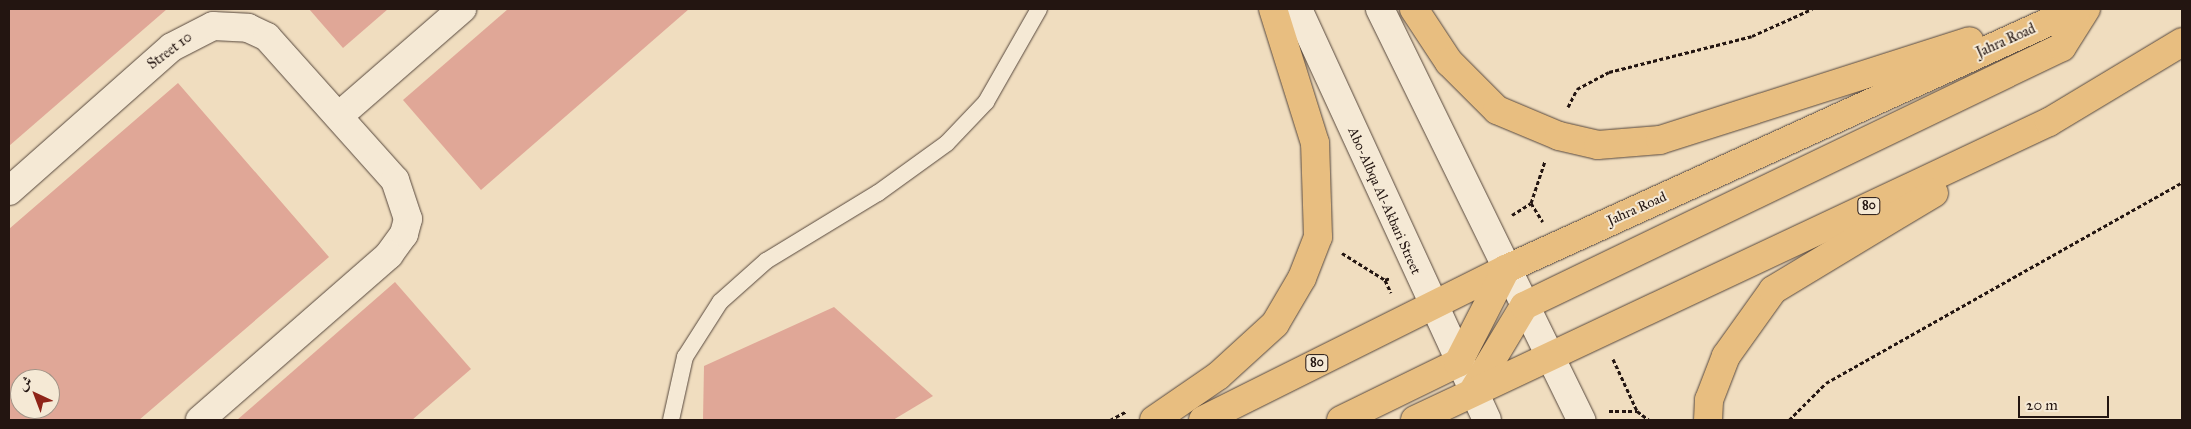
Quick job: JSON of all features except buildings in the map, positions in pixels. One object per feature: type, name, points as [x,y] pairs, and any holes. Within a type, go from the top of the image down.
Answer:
[{"type":"highway","points":[[1154,420],[1218,376],[1275,324],[1302,278],[1318,237],[1315,142],[1273,9]]},
{"type":"highway","points":[[1414,9],[1449,62],[1497,110],[1554,133],[1598,145],[1660,140],[2071,9]]},
{"type":"highway","name":"Jahra Road","points":[[1203,420],[1506,269],[2077,9]]},
{"type":"highway","points":[[1473,391],[1524,306],[2062,47],[2086,9]]},
{"type":"highway","name":"80","points":[[1415,420],[1473,391],[2049,122],[2182,42]]},
{"type":"highway","points":[[1708,420],[1709,400],[1726,356],[1774,290],[2049,122]]},
{"type":"highway","points":[[1341,420],[1458,363],[1506,269]]},
{"type":"street","points":[[340,115],[462,9]]},
{"type":"street","name":"Abo-Albqa Al-Akbari Street","points":[[1298,9],[1431,306],[1487,420]]},
{"type":"street","points":[[1380,9],[1578,416]]},
{"type":"street","name":"Street 10","points":[[9,190],[172,47],[213,26],[248,28],[268,37],[340,115],[395,180],[408,219],[404,234],[389,255],[200,420]]},
{"type":"lane","points":[[671,420],[685,357],[720,302],[766,261],[878,193],[947,143],[986,102],[1039,9]]},
{"type":"path","points":[[1488,230],[1531,203],[1554,133],[1577,89],[1609,72],[1752,36],[1812,9]]},
{"type":"path","points":[[1789,420],[1826,382],[2182,182]]},
{"type":"path","points":[[1318,237],[1385,280],[1414,269]]},
{"type":"path","points":[[1600,332],[1637,411],[1649,420]]},
{"type":"path","points":[[1578,416],[1637,411]]}]
